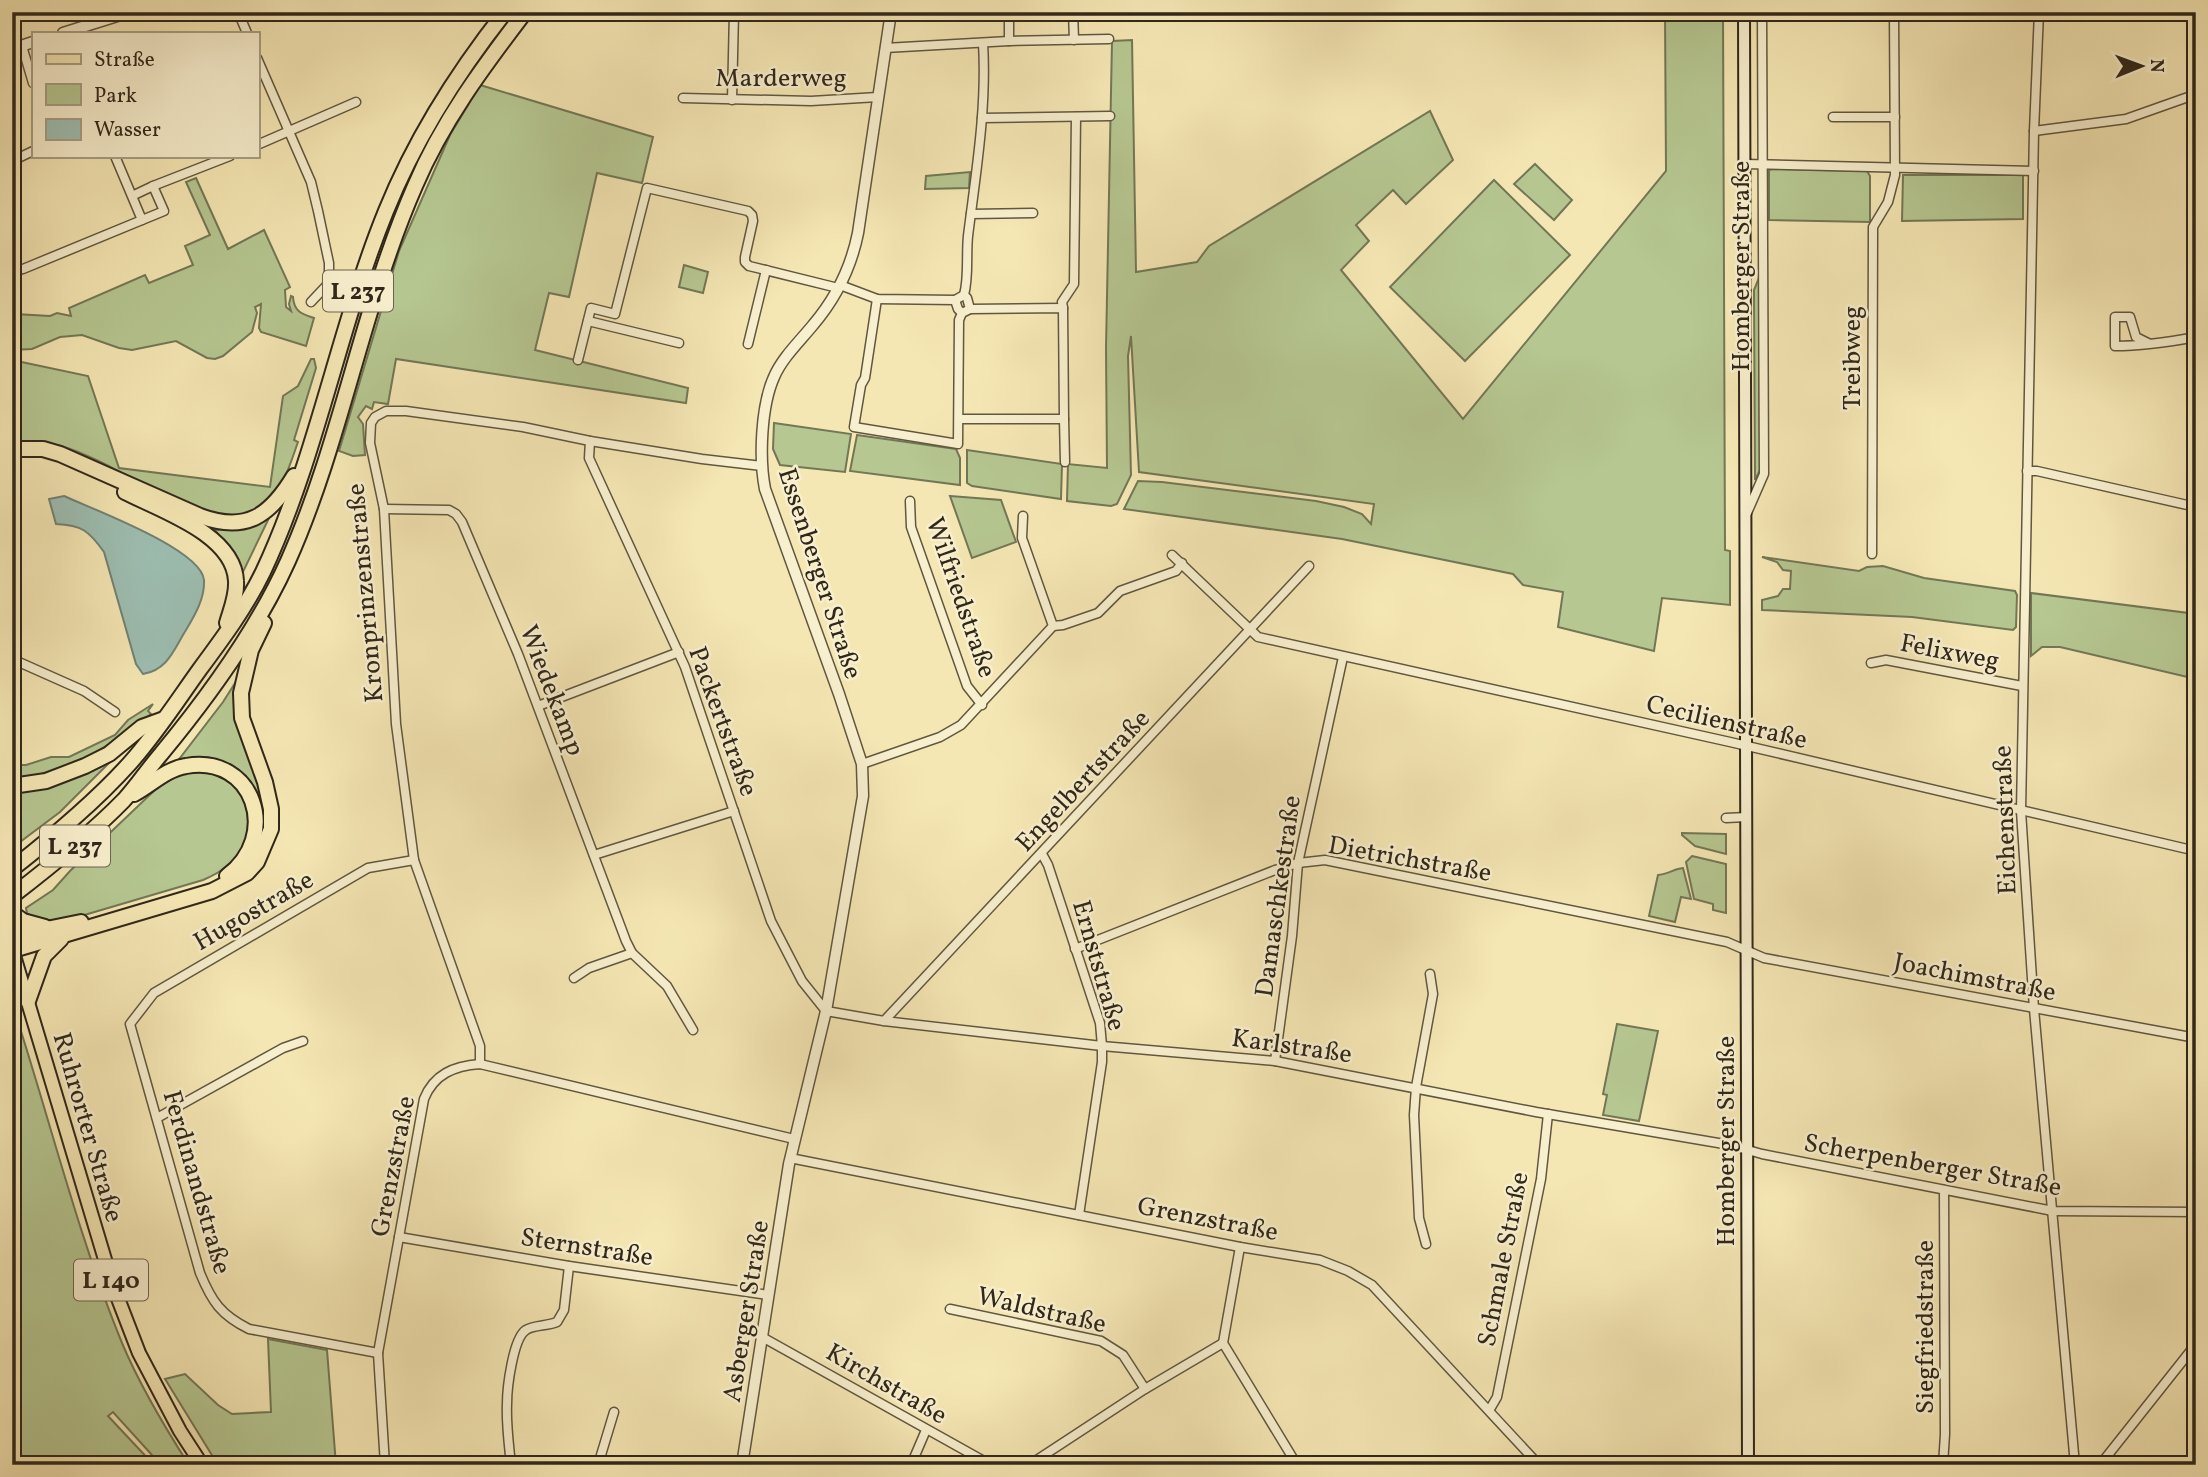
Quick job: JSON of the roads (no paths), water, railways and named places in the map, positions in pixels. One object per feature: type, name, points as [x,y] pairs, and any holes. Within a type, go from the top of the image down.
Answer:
[{"type":"highway","name":"L 237","points":[[13,868],[66,826],[130,763],[241,612],[262,572],[288,511],[386,210],[444,97],[505,12]]},
{"type":"highway","name":"L 237","points":[[16,893],[91,832],[126,798],[192,718],[273,591],[287,564],[314,496],[377,288],[415,186],[466,93],[525,12]]},
{"type":"highway","points":[[12,449],[43,449],[60,454],[200,516],[233,524],[254,519],[277,503],[308,454]]},
{"type":"highway","points":[[12,455],[45,458],[75,468],[197,527],[213,539],[223,549],[236,577],[236,596],[222,638]]},
{"type":"highway","points":[[12,936],[68,931],[212,891],[247,873],[257,862],[271,828],[271,809],[265,782],[242,718],[241,693],[251,650],[271,610],[273,591]]},
{"type":"highway","points":[[12,786],[46,781],[85,766],[108,754],[142,727],[164,719]]},
{"type":"highway","points":[[13,950],[212,885],[241,865],[252,846],[257,829],[251,798],[242,784],[229,773],[215,767],[184,766],[169,771],[126,798]]},
{"type":"highway","points":[[12,913],[35,925],[68,931]]},
{"type":"highway","points":[[28,1001],[44,956],[68,931]]},
{"type":"main road","name":"Homberger Straße","points":[[1744,12],[1748,1465]]},
{"type":"main road","name":"Ruhrorter Straße","points":[[13,950],[112,1283],[139,1353],[180,1431],[202,1465]]},
{"type":"street","points":[[66,32],[112,15],[130,12]]},
{"type":"street","points":[[238,12],[247,32]]},
{"type":"street","points":[[732,100],[734,12]]},
{"type":"street","name":"Essenberger Straße","points":[[790,1161],[826,1012],[863,796],[862,764],[765,489],[762,466],[764,421],[774,377],[816,322],[839,286],[853,256],[891,12]]},
{"type":"street","points":[[1009,12],[1009,41]]},
{"type":"street","points":[[1073,12],[1074,40]]},
{"type":"street","name":"Homberger Straße","points":[[1746,516],[1764,474],[1762,12]]},
{"type":"street","name":"Treibweg","points":[[1872,554],[1873,227],[1888,202],[1895,168],[1894,12]]},
{"type":"street","name":"Eichenstraße","points":[[2039,12],[2034,131],[2021,811],[2034,1009],[2075,1465]]},
{"type":"street","points":[[885,48],[1110,39]]},
{"type":"street","points":[[877,299],[855,427],[958,444],[959,320],[966,311],[967,298],[964,295],[985,75],[983,43]]},
{"type":"street","points":[[17,47],[32,81]]},
{"type":"street","points":[[259,63],[311,182],[329,263],[327,285],[311,302]]},
{"type":"street","name":"Marderweg","points":[[683,98],[811,101],[878,97]]},
{"type":"street","points":[[2034,131],[2126,120],[2194,97]]},
{"type":"street","points":[[259,144],[356,102]]},
{"type":"street","points":[[982,118],[1110,116]]},
{"type":"street","points":[[1065,462],[1062,302],[1074,284],[1076,117]]},
{"type":"street","points":[[1833,117],[1895,117]]},
{"type":"street","points":[[12,161],[32,151]]},
{"type":"street","points":[[116,158],[142,220]]},
{"type":"street","points":[[132,196],[225,158]]},
{"type":"street","points":[[1744,164],[2034,171]]},
{"type":"street","points":[[12,272],[164,211],[153,186]]},
{"type":"street","points":[[612,326],[647,188],[748,211],[753,221],[745,262],[749,266],[839,286],[877,299],[955,300],[964,295]]},
{"type":"street","points":[[971,214],[1033,213]]},
{"type":"street","points":[[748,344],[766,271]]},
{"type":"street","points":[[955,300],[958,309],[966,311],[1062,309]]},
{"type":"street","points":[[578,360],[592,308],[615,314]]},
{"type":"street","points":[[2148,343],[2136,337],[2130,317],[2115,317],[2115,346],[2148,343],[2196,337]]},
{"type":"street","points":[[588,321],[679,343]]},
{"type":"street","name":"Kronprinzenstraße","points":[[480,1064],[480,1046],[414,860],[396,724],[384,509],[370,443],[369,430],[375,417],[386,411],[406,411],[762,466]]},
{"type":"street","points":[[960,419],[1064,419]]},
{"type":"street","name":"Packertstraße","points":[[590,441],[589,458],[678,652],[771,920],[802,981],[826,1012]]},
{"type":"street","points":[[2027,471],[2196,507]]},
{"type":"street","name":"Wilfriedstraße","points":[[909,501],[911,527],[967,686],[982,705]]},
{"type":"street","name":"Wiedekamp","points":[[384,509],[449,510],[462,522],[538,706],[626,941],[632,953],[667,986],[692,1030]]},
{"type":"street","points":[[1023,516],[1022,538],[1053,626]]},
{"type":"street","points":[[1172,555],[1251,630]]},
{"type":"street","points":[[862,764],[940,737],[961,725],[1053,626],[1098,613],[1120,591],[1176,570],[1182,563]]},
{"type":"street","name":"Engelbertstraße","points":[[884,1021],[1309,566]]},
{"type":"street","name":"Cecilienstraße","points":[[1251,630],[1258,636],[1343,657],[1746,746],[2196,851]]},
{"type":"street","points":[[538,706],[678,652]]},
{"type":"street","name":"Damaschkestraße","points":[[1275,1060],[1292,936],[1298,863],[1343,657]]},
{"type":"street","points":[[12,659],[83,691],[115,712]]},
{"type":"street","name":"Felixweg","points":[[1871,663],[1886,660],[2022,687]]},
{"type":"street","points":[[594,855],[734,811]]},
{"type":"street","points":[[1726,818],[1747,817]]},
{"type":"street","name":"Ernststraße","points":[[1041,854],[1048,864],[1100,1023],[1102,1062],[1079,1215]]},
{"type":"street","name":"Hugostraße","points":[[130,1024],[154,993],[368,868],[414,860]]},
{"type":"street","name":"Dietrichstraße","points":[[1076,949],[1275,870],[1298,863],[1325,860],[1727,942],[1747,950]]},
{"type":"street","name":"Joachimstraße","points":[[1747,950],[1764,958],[2196,1038]]},
{"type":"street","points":[[574,978],[589,968],[632,953]]},
{"type":"street","points":[[1426,1244],[1419,1218],[1414,1115],[1416,1087],[1433,994],[1430,974]]},
{"type":"street","name":"Karlstraße","points":[[826,1012],[1101,1046],[1275,1060],[1748,1150]]},
{"type":"street","name":"Ferdinandstraße","points":[[130,1024],[200,1273],[207,1291],[219,1309],[249,1329],[379,1353]]},
{"type":"street","points":[[157,1118],[283,1048],[303,1041]]},
{"type":"street","name":"Grenzstraße","points":[[385,1465],[379,1353],[424,1099],[429,1087],[449,1070],[480,1064],[794,1139]]},
{"type":"street","name":"Schmale Straße","points":[[1490,1409],[1496,1397],[1541,1179],[1548,1114]]},
{"type":"street","name":"Scherpenberger Straße","points":[[1748,1150],[2053,1211],[2196,1212]]},
{"type":"street","name":"Grenzstraße","points":[[790,1161],[1320,1260],[1349,1271],[1372,1285],[1490,1409],[1539,1465]]},
{"type":"street","name":"Asberger Straße","points":[[742,1465],[790,1161]]},
{"type":"street","name":"Siegfriedstraße","points":[[1943,1465],[1944,1190]]},
{"type":"street","name":"Sternstraße","points":[[399,1237],[569,1266],[768,1295]]},
{"type":"street","points":[[1240,1247],[1223,1343],[1297,1465]]},
{"type":"street","points":[[511,1465],[507,1401],[517,1340],[530,1328],[558,1322],[564,1310],[569,1266]]},
{"type":"street","name":"Waldstraße","points":[[950,1309],[1101,1341],[1123,1355],[1146,1389]]},
{"type":"street","name":"Kirchstraße","points":[[762,1337],[991,1465]]},
{"type":"street","points":[[1030,1465],[1146,1389],[1223,1343]]},
{"type":"street","points":[[2100,1465],[2192,1354],[2196,1344]]},
{"type":"street","points":[[598,1465],[614,1412]]},
{"type":"street","points":[[911,1465],[926,1430]]},
{"type":"water","points":[[64,496],[166,543],[198,568],[204,580],[203,593],[193,618],[174,651],[152,672],[143,674],[136,664],[104,552],[84,530],[56,524],[49,499]]}]
